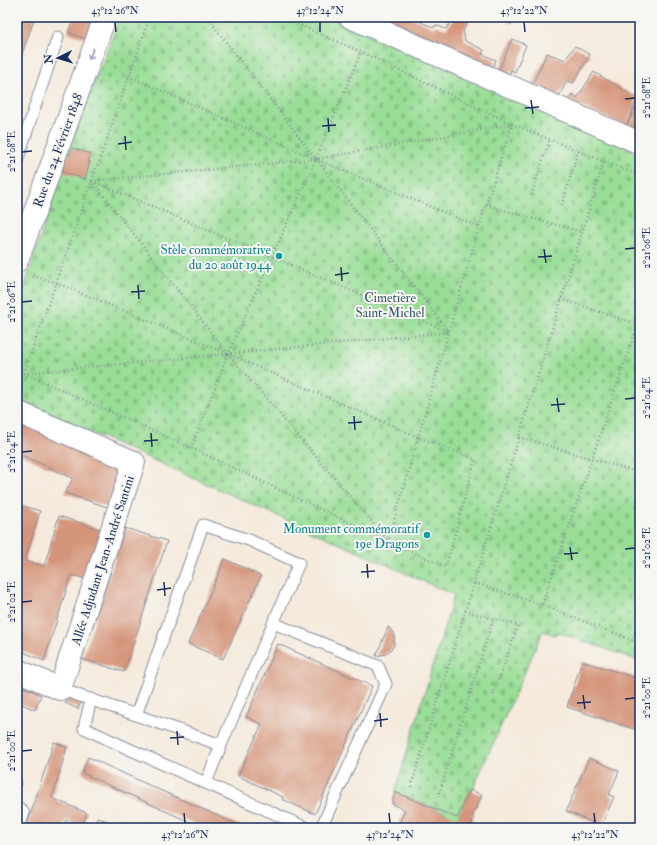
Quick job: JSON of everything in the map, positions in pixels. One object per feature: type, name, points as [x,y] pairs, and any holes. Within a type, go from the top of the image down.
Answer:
[{"type":"street","name":"Rue du 24 Février 1848","points":[[23,268],[104,17]]},
{"type":"street","points":[[350,17],[640,143]]},
{"type":"street","name":"Allée Adjudant Jean-André Santini","points":[[17,412],[134,462],[60,689]]},
{"type":"street","points":[[17,670],[60,689]]},
{"type":"lane","points":[[17,162],[58,37]]},
{"type":"lane","points":[[136,715],[203,525],[249,540],[299,563],[206,783]]},
{"type":"lane","points":[[273,623],[378,666],[386,684],[321,828]]},
{"type":"lane","points":[[60,689],[221,745]]},
{"type":"lane","points":[[91,699],[84,728],[307,828]]},
{"type":"path","points":[[24,373],[150,17]]},
{"type":"path","points":[[206,17],[449,332]]},
{"type":"path","points":[[282,17],[361,52],[512,124],[640,176]]},
{"type":"path","points":[[191,448],[228,354],[316,159],[361,52]]},
{"type":"path","points":[[128,76],[316,159],[479,227]]},
{"type":"path","points":[[92,180],[316,159],[512,124]]},
{"type":"path","points":[[388,541],[479,227],[512,124]]},
{"type":"path","points":[[531,195],[550,139]]},
{"type":"path","points":[[562,205],[578,151]]},
{"type":"path","points":[[411,787],[604,161]]},
{"type":"path","points":[[92,180],[449,332]]},
{"type":"path","points":[[92,180],[228,354],[388,541]]},
{"type":"path","points":[[486,204],[582,232]]},
{"type":"path","points":[[23,268],[228,354],[418,437],[475,459],[446,567],[191,448],[24,373]]},
{"type":"path","points":[[561,299],[639,325]]},
{"type":"path","points":[[542,605],[639,325],[640,318]]},
{"type":"path","points":[[24,373],[449,332]]},
{"type":"path","points":[[519,437],[640,473]]},
{"type":"path","points":[[475,582],[542,605],[632,640],[640,621]]},
{"type":"path","points":[[465,611],[518,625],[494,696]]},
{"type":"path","points":[[438,797],[493,619]]},
{"type":"green space","name":"Cimetière Saint-Michel","points":[[120,17],[331,17],[640,153],[640,661],[557,632],[555,635],[543,631],[472,791],[470,790],[457,818],[395,792],[454,595],[17,399],[17,311],[67,154]]},
{"type":"building","points":[[17,17],[35,17],[17,68]]},
{"type":"building","points":[[74,17],[97,17],[88,40],[68,32]]},
{"type":"building","points":[[379,17],[411,17],[434,28],[435,25],[446,29],[455,17],[463,17],[469,20],[463,31],[465,41],[484,50],[482,54],[496,60],[493,67]]},
{"type":"building","points":[[503,17],[517,17],[511,24]]},
{"type":"building","points":[[512,39],[526,45],[515,72],[511,70],[509,74],[499,70]]},
{"type":"building","points":[[575,46],[590,55],[573,83],[567,81],[559,96],[532,85],[547,53],[565,60]]},
{"type":"building","points":[[594,72],[637,98],[627,124],[640,98],[640,132],[568,101],[572,94],[577,98]]},
{"type":"building","points":[[72,148],[91,154],[88,161],[90,162],[85,179],[62,172],[67,154],[70,155]]},
{"type":"building","points":[[17,421],[123,468],[110,508],[65,493],[73,478],[17,453]]},
{"type":"building","points":[[17,504],[40,511],[25,561],[44,566],[59,516],[103,530],[87,579],[71,575],[44,661],[17,649]]},
{"type":"building","points":[[125,528],[167,541],[124,672],[82,659]]},
{"type":"building","points":[[225,559],[261,576],[223,659],[188,644]]},
{"type":"building","points":[[388,627],[394,634],[394,646],[386,654],[376,656]]},
{"type":"building","points":[[278,644],[372,686],[315,814],[238,776],[262,724],[246,717]]},
{"type":"building","points":[[582,661],[640,679],[640,731],[567,707]]},
{"type":"building","points":[[17,684],[41,695],[35,710],[17,702]]},
{"type":"building","points":[[68,696],[81,702],[78,709],[65,703]]},
{"type":"building","points":[[54,742],[67,747],[52,798],[87,813],[81,828],[72,828],[73,823],[66,820],[63,828],[26,828]]},
{"type":"building","points":[[88,757],[245,828],[203,828],[82,773]]},
{"type":"building","points":[[589,758],[619,771],[609,795],[614,797],[601,826],[566,811]]},
{"type":"building","points":[[17,780],[22,782],[17,793]]},
{"type":"building","points":[[470,790],[482,795],[472,816],[474,818],[469,828],[397,828],[405,810],[392,804],[395,792],[457,818]]},
{"type":"building","points":[[97,817],[114,824],[122,828],[93,828]]},
{"type":"place","name":"Stèle commémorative du 20 août 1944","points":[[279,256]]},
{"type":"place","name":"Monument commémoratif 19e Dragons","points":[[427,535]]}]
